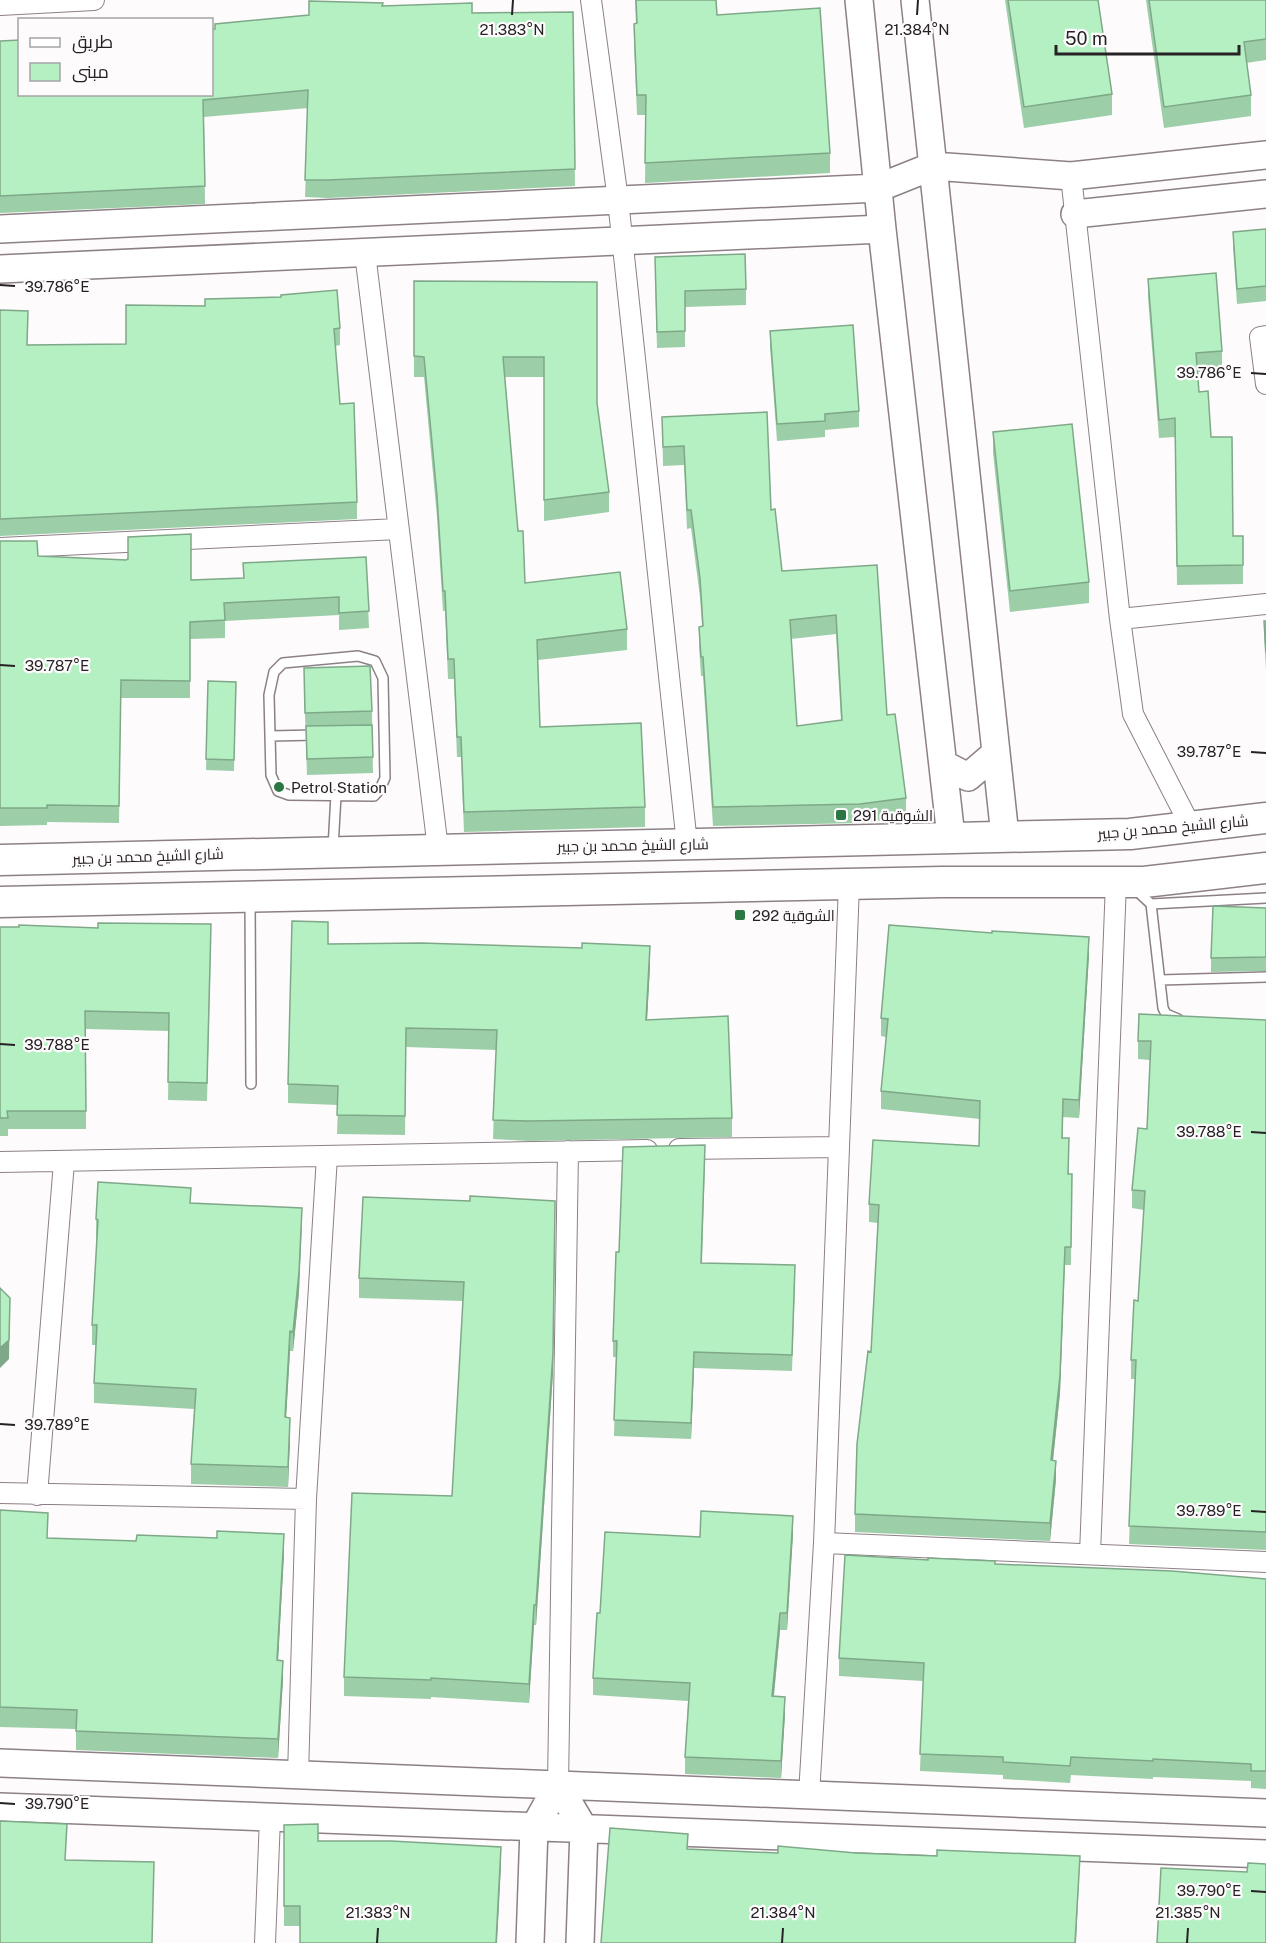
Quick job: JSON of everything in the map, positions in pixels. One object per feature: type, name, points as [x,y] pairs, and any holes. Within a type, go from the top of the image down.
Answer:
[{"type":"main road","name":"شارع الشيخ محمد بن جبير","points":[[0,860],[1130,834],[1266,818]]},
{"type":"main road","points":[[0,902],[849,884],[1144,882],[1266,868]]},
{"type":"street","points":[[0,5],[94,0]]},
{"type":"street","points":[[591,0],[618,200],[687,844]]},
{"type":"street","points":[[860,0],[882,229],[951,837]]},
{"type":"street","points":[[915,0],[1005,836]]},
{"type":"street","points":[[0,229],[878,188],[933,166],[1071,176],[1266,155]]},
{"type":"street","points":[[1071,176],[1120,619],[1133,714],[1191,827]]},
{"type":"street","points":[[1075,214],[1266,194]]},
{"type":"street","points":[[0,269],[882,229]]},
{"type":"street","points":[[365,253],[438,849]]},
{"type":"street","points":[[1266,336],[1260,337],[1266,384]]},
{"type":"street","points":[[0,548],[398,529]]},
{"type":"street","points":[[1120,619],[1266,604]]},
{"type":"street","points":[[943,764],[968,777],[996,753]]},
{"type":"street","points":[[1090,1554],[1122,882]]},
{"type":"street","points":[[809,1795],[824,1543],[849,884]]},
{"type":"street","points":[[0,1162],[838,1147]]},
{"type":"street","points":[[530,1943],[534,1828],[558,1785],[568,1151]]},
{"type":"street","points":[[298,1775],[306,1499],[327,1156]]},
{"type":"street","points":[[37,1495],[64,1162]]},
{"type":"street","points":[[0,1493],[306,1499]]},
{"type":"street","points":[[824,1543],[1266,1562]]},
{"type":"street","points":[[0,1763],[1266,1813]]},
{"type":"street","points":[[558,1785],[584,1829],[580,1943]]},
{"type":"street","points":[[0,1807],[1266,1854]]},
{"type":"street","points":[[265,1943],[270,1818]]},
{"type":"lane","points":[[358,656],[375,661],[383,678],[385,778],[374,796],[289,795],[278,791],[271,775],[270,736],[269,695],[274,672],[283,663],[358,656]]},
{"type":"lane","points":[[373,734],[384,734]]},
{"type":"lane","points":[[270,736],[327,735]]},
{"type":"lane","points":[[333,851],[336,795]]},
{"type":"lane","points":[[1122,882],[1151,904],[1266,897]]},
{"type":"lane","points":[[250,897],[251,1084]]},
{"type":"lane","points":[[1151,904],[1163,1008],[1166,1014],[1174,1019],[1185,1020]]},
{"type":"lane","points":[[1160,980],[1266,977]]},
{"type":"building","points":[[636,0],[716,0],[717,15],[820,8],[830,153],[645,163],[646,95],[637,95],[634,24],[637,23]]},
{"type":"building","points":[[1008,0],[1098,0],[1112,94],[1024,107]]},
{"type":"building","points":[[1149,0],[1266,0],[1266,39],[1244,42],[1251,95],[1164,107]]},
{"type":"building","points":[[309,1],[383,3],[382,6],[472,3],[472,13],[573,12],[575,169],[305,180],[308,90],[203,100],[205,186],[0,196],[0,41],[18,40],[18,96],[213,96],[213,29],[215,29],[215,24],[309,15]]},
{"type":"building","points":[[1266,229],[1266,286],[1237,289],[1233,232]]},
{"type":"building","points":[[745,254],[746,289],[685,291],[685,331],[657,332],[655,257]]},
{"type":"building","points":[[1216,273],[1222,351],[1196,353],[1199,392],[1208,391],[1211,437],[1232,437],[1233,536],[1243,536],[1243,565],[1177,566],[1175,418],[1159,420],[1148,279]]},
{"type":"building","points":[[414,281],[597,282],[597,403],[609,492],[544,500],[544,357],[503,357],[518,531],[523,531],[525,583],[620,572],[627,629],[537,640],[540,727],[641,723],[645,807],[464,812],[461,737],[457,737],[454,659],[448,659],[445,591],[443,591],[424,357],[414,356]]},
{"type":"building","points":[[337,290],[340,328],[334,329],[340,404],[354,403],[357,502],[0,519],[0,310],[28,311],[27,345],[126,344],[126,305],[205,306],[205,299],[281,297],[281,295]]},
{"type":"building","points":[[853,325],[859,411],[825,414],[825,421],[777,424],[770,331]]},
{"type":"building","points":[[767,412],[771,510],[775,509],[782,571],[877,565],[887,715],[895,714],[906,798],[860,804],[713,807],[699,627],[703,626],[700,578],[691,510],[687,510],[684,446],[663,447],[662,417]],"holes":[[[836,615],[842,720],[797,726],[790,620]]]},
{"type":"building","points":[[1072,424],[1089,582],[1010,591],[993,432]]},
{"type":"building","points":[[191,534],[191,580],[244,578],[243,563],[366,557],[369,611],[339,613],[339,597],[224,603],[225,620],[190,622],[190,681],[121,680],[119,806],[47,805],[47,808],[0,808],[0,541],[37,541],[38,556],[126,560],[128,559],[128,537]]},
{"type":"building","points":[[1264,621],[1266,621],[1266,653]]},
{"type":"building","points":[[370,666],[372,711],[305,713],[304,668]]},
{"type":"building","points":[[208,681],[236,682],[234,760],[206,759]]},
{"type":"building","points":[[372,725],[373,757],[307,759],[306,726]]},
{"type":"building","points":[[1213,906],[1266,908],[1266,957],[1211,958]]},
{"type":"building","points":[[292,921],[328,922],[328,944],[421,943],[582,948],[582,943],[650,946],[646,1020],[728,1016],[732,1118],[493,1120],[497,1030],[406,1028],[405,1116],[337,1115],[338,1086],[288,1084]]},
{"type":"building","points":[[98,923],[211,924],[207,1083],[168,1082],[169,1013],[85,1011],[86,1111],[7,1111],[8,1118],[0,1118],[0,927],[19,927],[19,925],[98,928]]},
{"type":"building","points":[[889,925],[992,933],[992,931],[1089,937],[1079,1100],[1063,1099],[1062,1138],[1069,1138],[1068,1174],[1072,1174],[1071,1247],[1065,1247],[1060,1375],[1051,1460],[1056,1461],[1050,1523],[855,1514],[857,1444],[868,1351],[871,1352],[879,1205],[869,1204],[873,1140],[979,1146],[980,1101],[881,1091],[888,1019],[881,1018]]},
{"type":"building","points":[[1139,1014],[1266,1020],[1266,1532],[1129,1526],[1136,1360],[1131,1360],[1134,1300],[1138,1301],[1145,1191],[1132,1190],[1138,1128],[1147,1129],[1151,1041],[1138,1041]]},
{"type":"building","points":[[705,1145],[701,1263],[795,1265],[792,1355],[694,1352],[691,1423],[614,1420],[617,1341],[613,1341],[623,1147]]},
{"type":"building","points":[[98,1182],[191,1188],[190,1203],[302,1208],[299,1272],[293,1332],[290,1331],[285,1417],[290,1418],[288,1467],[191,1464],[196,1389],[94,1383],[97,1325],[92,1325]]},
{"type":"building","points":[[470,1196],[555,1201],[553,1353],[529,1684],[431,1678],[431,1680],[344,1677],[352,1493],[452,1496],[464,1282],[359,1278],[363,1197],[470,1201]]},
{"type":"building","points":[[0,1288],[10,1298],[9,1340],[0,1348]]},
{"type":"building","points":[[0,1510],[48,1513],[47,1538],[136,1541],[137,1535],[217,1538],[217,1531],[284,1534],[277,1660],[283,1661],[278,1739],[76,1731],[77,1710],[0,1707]]},
{"type":"building","points":[[701,1511],[793,1516],[787,1613],[780,1613],[772,1696],[785,1697],[781,1761],[685,1757],[690,1683],[593,1678],[605,1532],[700,1537]]},
{"type":"building","points":[[845,1555],[1172,1571],[1266,1579],[1266,1771],[1251,1771],[1251,1764],[1153,1759],[1153,1761],[1071,1757],[1070,1766],[1003,1762],[1003,1757],[920,1754],[924,1663],[839,1658]]},
{"type":"building","points":[[0,1821],[67,1824],[65,1860],[154,1862],[152,1943],[0,1943]]},
{"type":"building","points":[[318,1824],[318,1841],[391,1841],[501,1847],[496,1943],[300,1943],[300,1906],[284,1906],[284,1825]]},
{"type":"building","points":[[610,1828],[688,1834],[687,1849],[778,1853],[778,1846],[856,1853],[937,1856],[937,1850],[1080,1856],[1075,1943],[601,1943]]},
{"type":"building","points":[[1248,1863],[1266,1864],[1266,1943],[1157,1943],[1161,1868],[1247,1872]]},
{"type":"place","name":"Petrol Station","points":[[279,787]]},
{"type":"place","name":"الشوقية 291","points":[[841,815]]},
{"type":"place","name":"الشوقية 292","points":[[740,915]]}]
